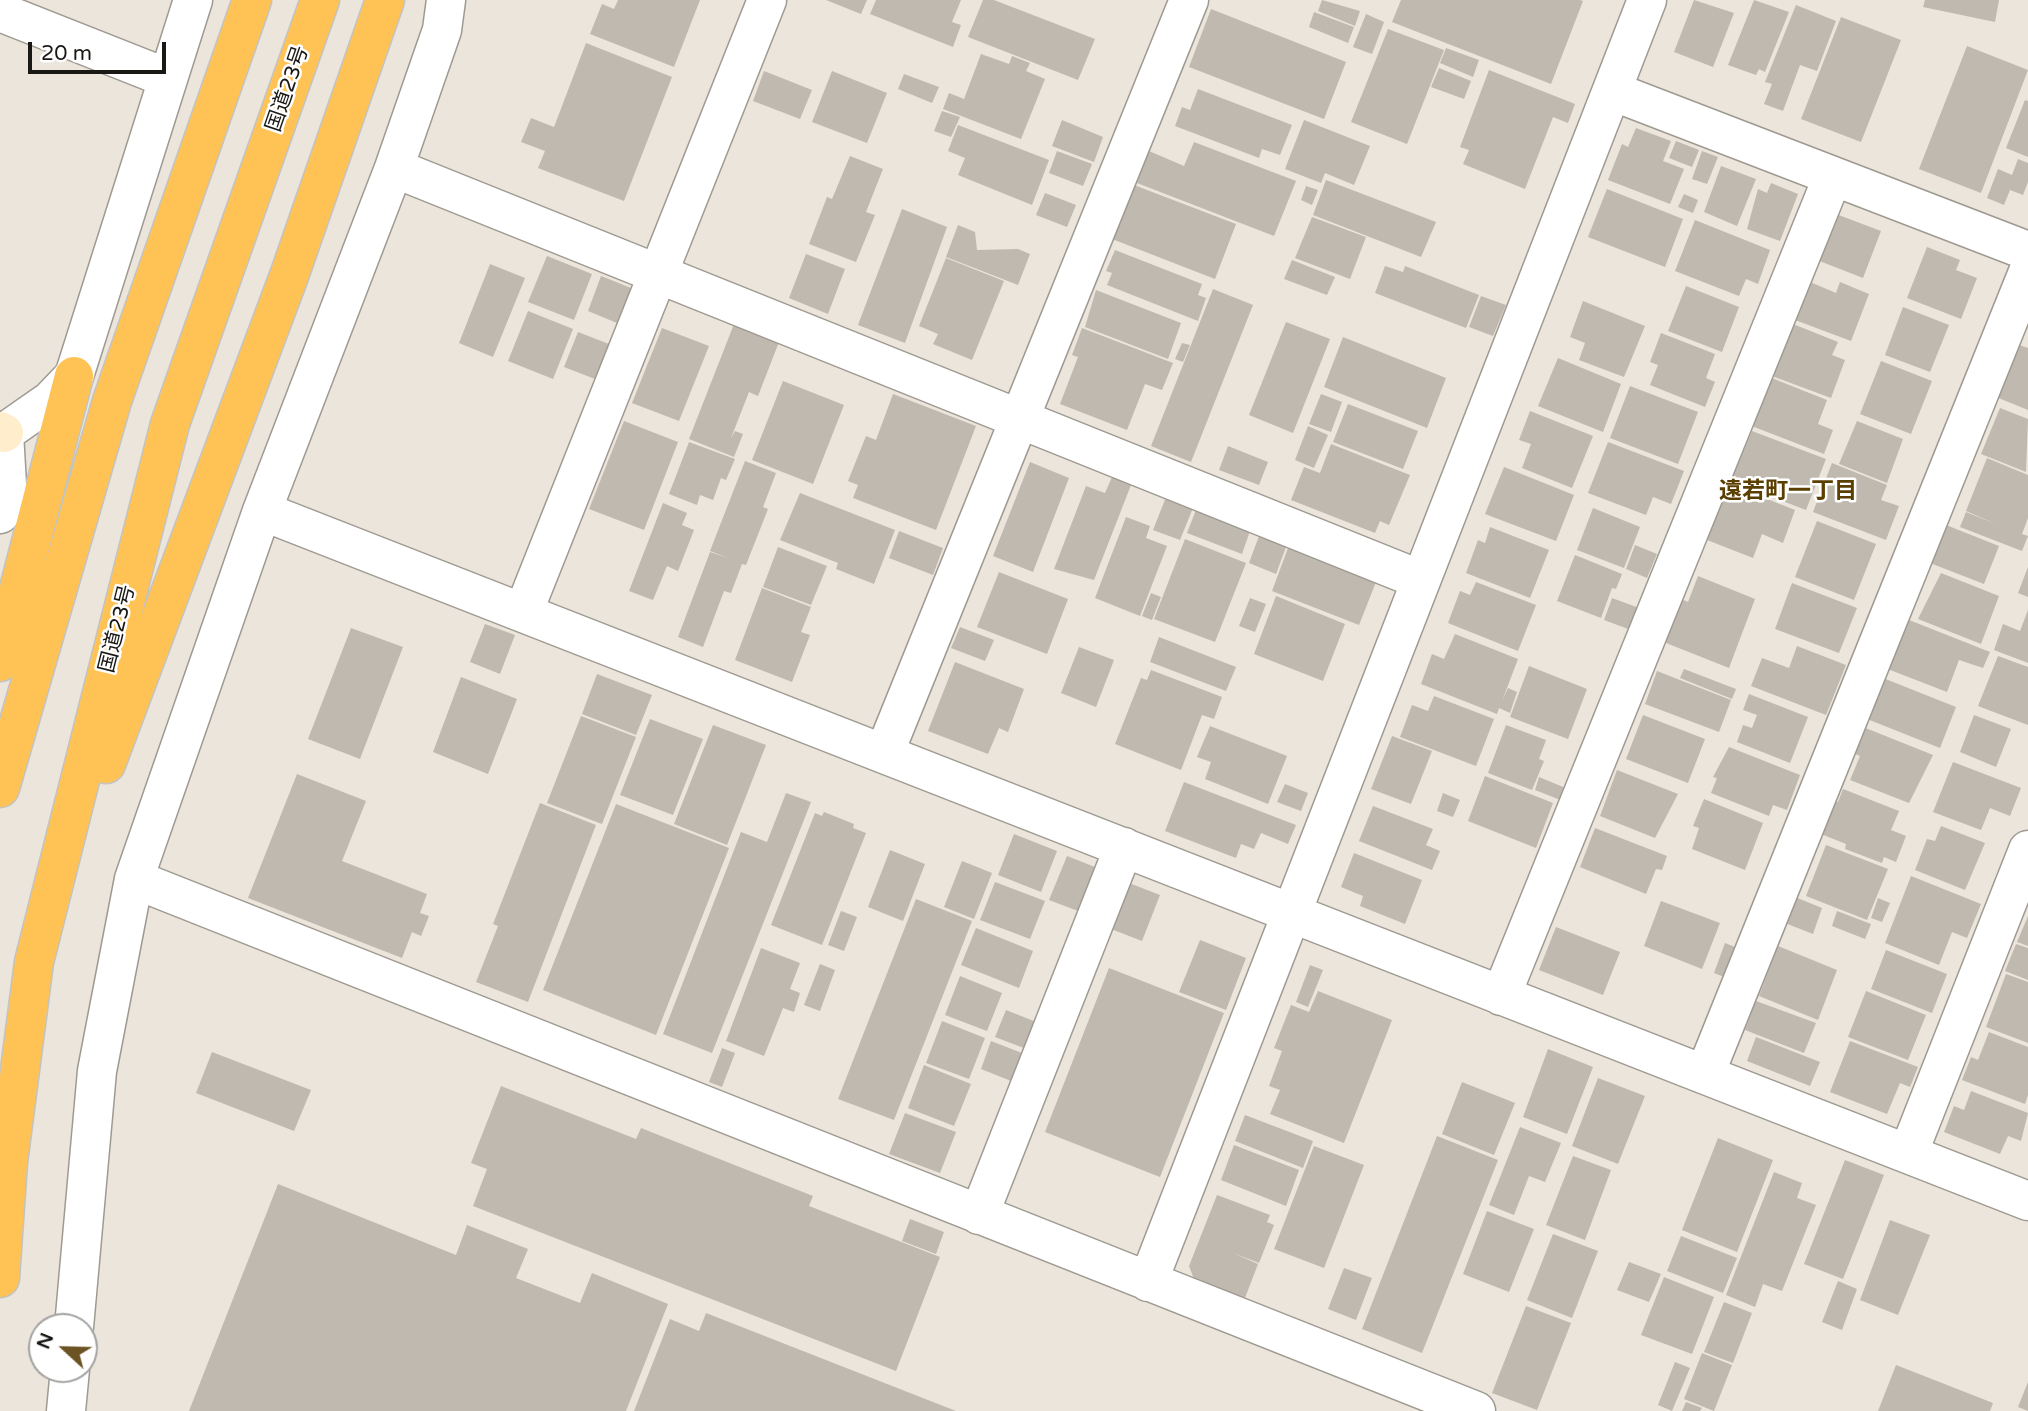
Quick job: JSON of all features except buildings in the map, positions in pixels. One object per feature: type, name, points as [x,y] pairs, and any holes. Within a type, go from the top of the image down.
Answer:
[{"type":"highway","points":[[0,788],[111,401],[252,0]]},
{"type":"highway","name":"国道23号","points":[[0,1278],[8,1162],[34,962],[170,425],[320,0]]},
{"type":"highway","points":[[34,962],[167,598],[289,276],[384,0]]},
{"type":"highway","points":[[0,662],[74,376]]},
{"type":"street","points":[[0,514],[7,485],[2,432],[51,400],[74,376],[193,0]]},
{"type":"street","points":[[75,1313],[97,1072],[134,879],[261,511],[394,168],[442,30],[446,0]]},
{"type":"street","points":[[523,614],[766,0]]},
{"type":"street","points":[[884,754],[1189,0]]},
{"type":"street","points":[[1148,1282],[1647,0]]},
{"type":"street","points":[[0,12],[167,78]]},
{"type":"street","points":[[1612,91],[2028,251]]},
{"type":"street","points":[[394,168],[1421,580]]},
{"type":"street","points":[[1501,996],[1833,176]]},
{"type":"street","points":[[1705,1074],[2028,272]]},
{"type":"street","points":[[261,511],[2028,1201]]},
{"type":"street","points":[[979,1215],[1124,847]]},
{"type":"street","points":[[1908,1154],[2028,850]]},
{"type":"street","points":[[134,879],[1476,1411]]},
{"type":"street","points":[[66,1411],[69,1383]]},
{"type":"district","name":"遠若町一丁目","points":[[1788,492]]}]
